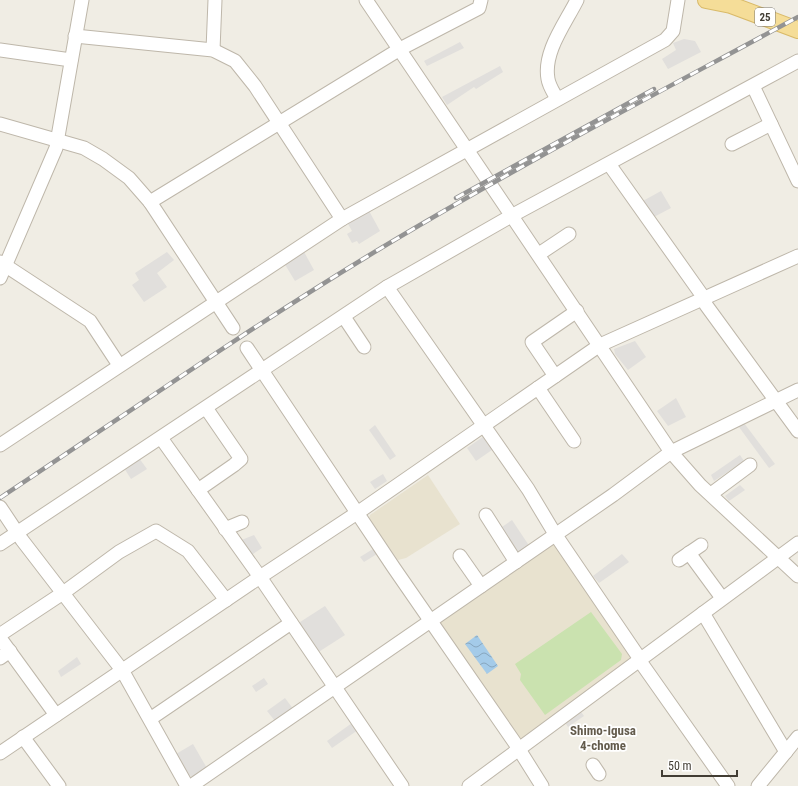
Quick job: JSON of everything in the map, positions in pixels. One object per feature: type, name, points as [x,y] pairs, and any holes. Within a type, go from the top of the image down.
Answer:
[{"type":"main road","name":"25","points":[[706,0],[735,2],[798,30]]},
{"type":"street","points":[[82,0],[56,148],[2,269],[90,321],[119,365]]},
{"type":"street","points":[[213,50],[215,0]]},
{"type":"street","points":[[366,0],[513,215],[671,452],[685,469],[798,576]]},
{"type":"street","points":[[150,202],[400,49],[479,8],[480,0]]},
{"type":"street","points":[[557,99],[548,81],[547,66],[549,55],[577,0]]},
{"type":"street","points":[[0,445],[342,218],[665,40],[673,31],[678,0]]},
{"type":"street","points":[[75,36],[213,50],[229,57],[240,66],[342,218]]},
{"type":"street","points":[[0,50],[71,60]]},
{"type":"street","points":[[0,544],[344,317],[387,287],[513,215],[797,63]]},
{"type":"street","points":[[753,86],[798,181]]},
{"type":"street","points":[[0,124],[84,148],[113,165],[129,178],[150,202],[233,328]]},
{"type":"street","points":[[732,144],[771,124]]},
{"type":"street","points":[[609,164],[704,298],[706,305],[798,431]]},
{"type":"street","points":[[539,254],[569,234]]},
{"type":"street","points":[[0,753],[260,577],[358,513],[600,345],[798,256]]},
{"type":"street","points":[[387,287],[528,489],[556,534],[640,658],[646,670],[728,786]]},
{"type":"street","points":[[555,376],[532,342],[577,311]]},
{"type":"street","points":[[344,317],[364,347]]},
{"type":"street","points":[[247,348],[542,786]]},
{"type":"street","points":[[538,388],[574,441]]},
{"type":"street","points":[[191,786],[516,562],[671,452],[798,390]]},
{"type":"street","points":[[198,490],[241,459],[206,408]]},
{"type":"street","points":[[161,438],[260,577],[402,786]]},
{"type":"street","points":[[711,494],[750,465]]},
{"type":"street","points":[[0,507],[122,670],[187,786]]},
{"type":"street","points":[[486,515],[516,562]]},
{"type":"street","points":[[225,529],[242,522]]},
{"type":"street","points":[[56,715],[5,655],[0,637],[1,634],[63,593],[119,552],[156,530],[188,551],[226,600]]},
{"type":"street","points":[[469,786],[640,658],[798,543]]},
{"type":"street","points":[[701,545],[684,557],[722,598]]},
{"type":"street","points":[[460,556],[481,586]]},
{"type":"street","points":[[703,613],[786,752]]},
{"type":"street","points":[[150,719],[291,623]]},
{"type":"street","points":[[23,737],[59,786]]},
{"type":"street","points":[[758,786],[798,737]]},
{"type":"shaded area","points":[[684,39],[695,41],[701,52],[668,69],[662,59],[676,50],[673,43]]},
{"type":"shaded area","points":[[460,42],[464,48],[427,66],[424,61]]},
{"type":"shaded area","points":[[500,66],[503,72],[476,89],[474,87],[447,105],[442,97]]},
{"type":"shaded area","points":[[661,191],[671,208],[652,218],[641,202]]},
{"type":"shaded area","points":[[368,209],[380,231],[359,244],[357,241],[352,243],[347,234],[352,231],[347,222]]},
{"type":"shaded area","points":[[303,250],[314,270],[295,281],[284,263]]},
{"type":"shaded area","points":[[167,252],[174,260],[157,273],[167,287],[144,302],[132,285],[139,280],[135,273]]},
{"type":"shaded area","points":[[635,341],[646,357],[628,370],[615,354],[614,349]]},
{"type":"shaded area","points":[[676,398],[686,417],[668,426],[657,411]]},
{"type":"shaded area","points":[[744,423],[775,464],[769,468],[739,427]]},
{"type":"shaded area","points":[[375,425],[396,456],[390,460],[369,430]]},
{"type":"shaded area","points":[[484,436],[492,450],[476,461],[467,448]]},
{"type":"shaded area","points":[[740,455],[744,461],[714,481],[711,475]]},
{"type":"shaded area","points":[[139,458],[147,469],[131,479],[124,468]]},
{"type":"shaded area","points":[[383,474],[387,481],[375,489],[370,482]]},
{"type":"shaded area","points":[[428,475],[460,524],[406,558],[398,560],[369,519],[370,515]]},
{"type":"shaded area","points":[[740,485],[745,490],[729,501],[725,496]]},
{"type":"shaded area","points":[[512,520],[530,547],[518,556],[499,529]]},
{"type":"shaded area","points":[[254,535],[262,548],[250,556],[239,541]]},
{"type":"shaded area","points":[[556,542],[631,654],[630,659],[523,739],[519,737],[440,623],[441,620]]},
{"type":"shaded area","points":[[373,549],[377,554],[364,562],[360,557]]},
{"type":"shaded area","points":[[622,554],[629,562],[599,583],[593,576]]},
{"type":"shaded area","points":[[325,606],[345,635],[317,653],[297,624]]},
{"type":"shaded area","points":[[77,657],[81,664],[61,677],[58,671]]},
{"type":"shaded area","points":[[264,678],[268,684],[256,692],[252,686]]},
{"type":"shaded area","points":[[285,698],[294,710],[275,721],[267,711]]},
{"type":"shaded area","points":[[579,709],[584,716],[568,727],[564,721]]},
{"type":"shaded area","points":[[352,723],[358,730],[332,748],[327,741]]},
{"type":"shaded area","points":[[193,744],[208,770],[196,778],[188,775],[176,754]]},
{"type":"green space","points":[[591,612],[622,654],[621,660],[545,715],[520,680],[521,674],[515,664]]},
{"type":"water","points":[[477,635],[498,666],[487,674],[465,644]]},
{"type":"railway","points":[[0,498],[229,345],[368,256],[474,194],[636,104],[798,17]]},
{"type":"railway","points":[[456,198],[654,89]]},
{"type":"district","name":"Shimo-Igusa 4-chome","points":[[603,738]]}]
